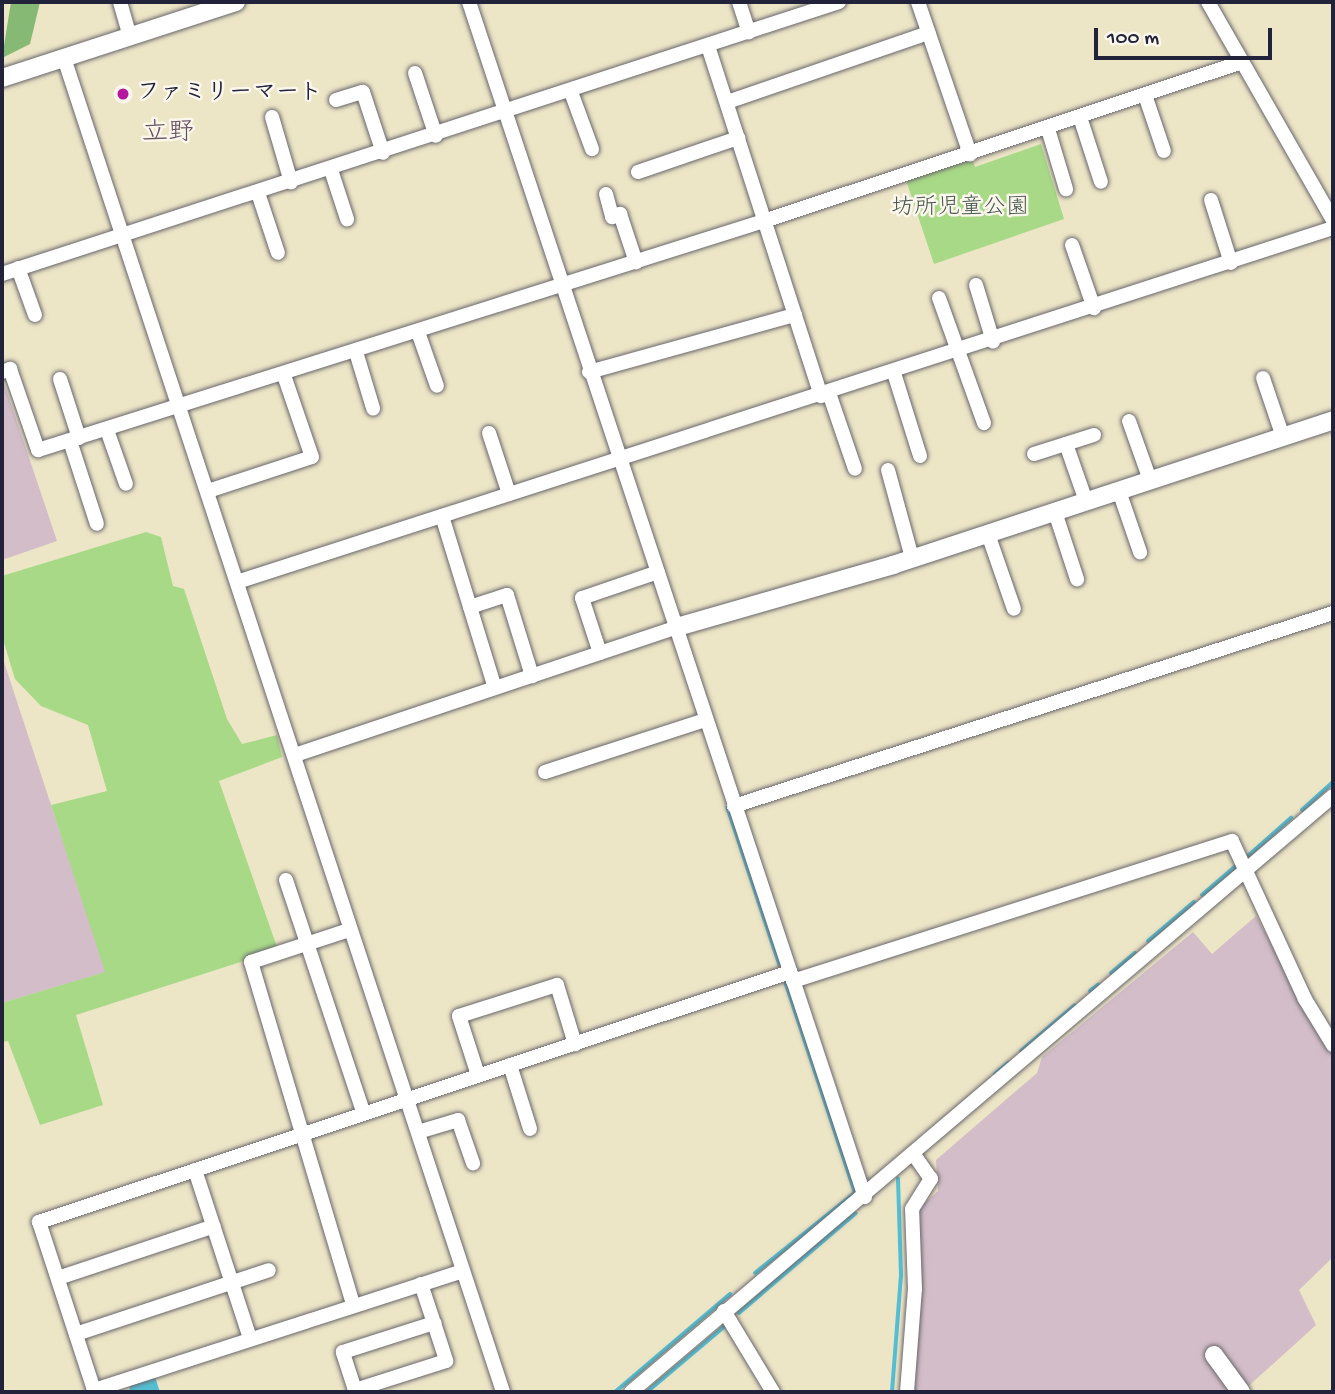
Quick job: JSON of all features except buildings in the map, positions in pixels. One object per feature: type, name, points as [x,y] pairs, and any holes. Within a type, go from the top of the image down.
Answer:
[{"type":"street","points":[[120,2],[130,37]]},
{"type":"street","points":[[2,78],[236,2]]},
{"type":"street","points":[[469,2],[560,286],[677,628],[705,720],[865,1197]]},
{"type":"street","points":[[739,2],[749,32]]},
{"type":"street","points":[[2,274],[505,114],[839,2]]},
{"type":"street","points":[[918,2],[970,154]]},
{"type":"street","points":[[1208,2],[1333,220]]},
{"type":"street","points":[[727,102],[928,33]]},
{"type":"street","points":[[708,46],[794,315],[855,469]]},
{"type":"street","points":[[64,58],[503,1392]]},
{"type":"street","points":[[2,372],[10,369],[38,450],[181,409],[1048,129],[1242,62]]},
{"type":"street","points":[[415,73],[436,136]]},
{"type":"street","points":[[336,100],[363,92],[383,153]]},
{"type":"street","points":[[571,92],[592,149]]},
{"type":"street","points":[[1145,95],[1164,151]]},
{"type":"street","points":[[272,117],[291,182]]},
{"type":"street","points":[[1080,117],[1101,182]]},
{"type":"street","points":[[1048,129],[1066,189]]},
{"type":"street","points":[[638,172],[738,138]]},
{"type":"street","points":[[331,170],[347,219]]},
{"type":"street","points":[[258,193],[278,253]]},
{"type":"street","points":[[606,194],[612,216],[620,214],[636,262]]},
{"type":"street","points":[[1211,200],[1231,262]]},
{"type":"street","points":[[237,583],[619,458],[993,341],[1333,228]]},
{"type":"street","points":[[1072,245],[1094,308]]},
{"type":"street","points":[[18,268],[35,315]]},
{"type":"street","points":[[976,285],[993,341]]},
{"type":"street","points":[[939,298],[961,351],[984,423]]},
{"type":"street","points":[[589,372],[794,315]]},
{"type":"street","points":[[418,332],[437,386]]},
{"type":"street","points":[[356,352],[373,408]]},
{"type":"street","points":[[894,373],[920,456]]},
{"type":"street","points":[[208,491],[312,457],[284,375]]},
{"type":"street","points":[[1263,377],[1283,437]]},
{"type":"street","points":[[60,379],[97,524]]},
{"type":"street","points":[[295,755],[677,628],[988,534],[1333,420]]},
{"type":"street","points":[[1129,421],[1150,480]]},
{"type":"street","points":[[107,430],[126,484]]},
{"type":"street","points":[[488,433],[509,494]]},
{"type":"street","points":[[1034,454],[1094,435]]},
{"type":"street","points":[[1066,444],[1086,501]]},
{"type":"street","points":[[888,470],[912,558]]},
{"type":"street","points":[[1119,491],[1140,552]]},
{"type":"street","points":[[1055,512],[1077,579]]},
{"type":"street","points":[[442,516],[495,688]]},
{"type":"street","points":[[988,534],[1014,609]]},
{"type":"street","points":[[600,653],[582,598],[658,572]]},
{"type":"street","points":[[470,607],[507,595],[532,676]]},
{"type":"street","points":[[734,806],[1333,613]]},
{"type":"street","points":[[545,772],[705,720]]},
{"type":"street","points":[[631,1392],[724,1311],[865,1197],[1333,796]]},
{"type":"street","points":[[463,1271],[250,1338],[120,1387],[94,1390],[39,1222],[302,1132],[575,1044],[1232,841],[1333,1045]]},
{"type":"street","points":[[286,880],[363,1112]]},
{"type":"street","points":[[349,930],[251,962],[353,1305]]},
{"type":"street","points":[[478,1075],[459,1016],[557,985],[575,1044]]},
{"type":"street","points":[[510,1065],[530,1129]]},
{"type":"street","points":[[418,1132],[458,1120],[473,1163]]},
{"type":"street","points":[[907,1392],[915,1289],[912,1209],[931,1179],[914,1155]]},
{"type":"street","points":[[195,1170],[250,1338]]},
{"type":"street","points":[[58,1278],[214,1226]]},
{"type":"street","points":[[76,1334],[269,1270]]},
{"type":"street","points":[[421,1284],[446,1361],[355,1390],[343,1352],[433,1323]]},
{"type":"street","points":[[724,1311],[773,1392]]},
{"type":"street","points":[[1214,1355],[1241,1392]]},
{"type":"shaded area","points":[[2,377],[57,541],[2,560]]},
{"type":"shaded area","points":[[2,656],[106,972],[2,1003]]},
{"type":"shaded area","points":[[1256,916],[1333,1056],[1333,1257],[1299,1290],[1316,1325],[1242,1392],[913,1390],[919,1208],[938,1191],[936,1160],[1037,1073],[1042,1057],[1193,932],[1212,954]]},
{"type":"green space","points":[[11,2],[40,2],[30,44],[2,58]]},
{"type":"green space","name":"坊所児童公園","points":[[1041,144],[1064,219],[934,264],[906,180],[972,159],[975,167]]},
{"type":"green space","points":[[146,532],[161,537],[173,586],[184,589],[227,719],[242,744],[277,735],[282,757],[219,781],[278,950],[76,1015],[103,1105],[40,1125],[8,1041],[2,1042],[2,1003],[105,972],[51,805],[107,791],[88,725],[41,706],[15,679],[2,636],[2,576]]},
{"type":"water","points":[[155,1377],[160,1392],[129,1392],[130,1386]]},
{"type":"waterway","points":[[1302,810],[1333,782]]},
{"type":"waterway","points":[[728,808],[780,965]]},
{"type":"waterway","points":[[1249,855],[1291,818]]},
{"type":"waterway","points":[[1202,895],[1236,866]]},
{"type":"waterway","points":[[1148,941],[1194,902]]},
{"type":"waterway","points":[[1111,973],[1135,953]]},
{"type":"waterway","points":[[755,1273],[855,1193],[786,984]]},
{"type":"waterway","points":[[1090,991],[1098,985]]},
{"type":"waterway","points":[[1021,1051],[1074,1006]]},
{"type":"waterway","points":[[995,1074],[1008,1063]]},
{"type":"waterway","points":[[892,1392],[901,1275],[898,1179]]},
{"type":"waterway","points":[[739,1313],[855,1214]]},
{"type":"waterway","points":[[615,1392],[730,1294]]},
{"type":"waterway","points":[[647,1392],[724,1327]]},
{"type":"place","name":"ファミリーマート","points":[[123,94]]},
{"type":"district","name":"立野","points":[[168,135]]}]
